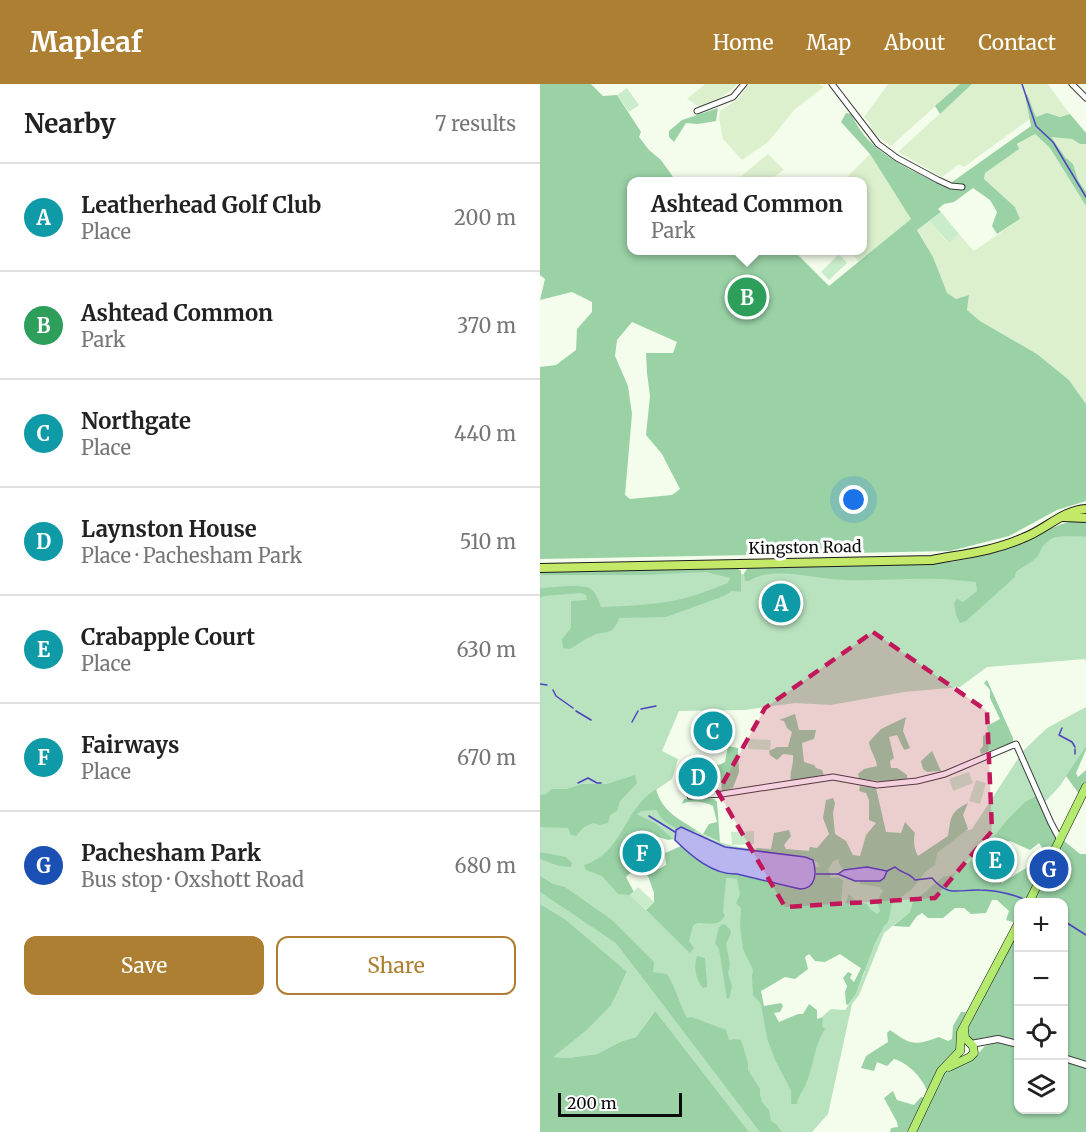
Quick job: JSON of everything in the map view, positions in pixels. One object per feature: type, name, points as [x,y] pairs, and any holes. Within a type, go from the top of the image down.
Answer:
[{"type":"highway","name":"Kingston Road","points":[[540,568],[932,560],[999,547],[1025,538],[1069,512],[1084,508]]},
{"type":"highway","points":[[1063,516],[1086,518]]},
{"type":"main road","points":[[1031,898],[1059,838],[1086,788]]},
{"type":"main road","points":[[971,1050],[964,1057],[960,1049],[960,1037],[1014,932]]},
{"type":"main road","points":[[964,1026],[965,1038],[971,1050]]},
{"type":"main road","points":[[912,1132],[946,1064],[965,1043],[971,1050]]},
{"type":"main road","points":[[938,1079],[945,1070],[971,1050]]},
{"type":"street","points":[[697,111],[733,97],[744,84]]},
{"type":"street","points":[[832,84],[839,90],[859,122],[878,144],[897,158],[938,180],[951,186],[962,186]]},
{"type":"street","points":[[1072,84],[1086,98]]},
{"type":"street","points":[[690,796],[713,796],[833,777],[877,785],[917,781],[945,774],[1016,744],[1059,838]]},
{"type":"street","points":[[971,1050],[985,1041],[998,1039],[1014,1043]]},
{"type":"street","points":[[1068,1059],[1086,1065]]},
{"type":"highlighted area","points":[[873,632],[987,711],[992,831],[935,898],[785,907],[718,792],[765,708]]},
{"type":"green space","points":[[540,84],[591,84],[603,96],[617,95],[641,132],[639,137],[661,160],[673,177],[627,177],[627,255],[798,255],[829,286],[911,219],[870,154],[841,122],[846,113],[851,114],[864,135],[881,151],[902,165],[945,187],[1031,126],[1025,95],[1027,94],[1036,117],[1047,113],[1060,117],[1070,114],[1086,133],[1086,144],[1080,144],[1072,139],[1051,137],[1073,164],[1078,180],[1086,192],[1086,206],[1050,148],[1035,134],[1017,144],[1019,149],[985,173],[984,179],[1015,207],[1020,219],[997,234],[992,226],[997,212],[990,200],[973,188],[954,202],[944,204],[938,209],[941,212],[917,230],[933,257],[947,293],[956,299],[969,295],[967,310],[980,321],[1037,354],[1069,380],[1086,404],[1086,501],[1057,510],[1009,536],[950,551],[540,559],[540,367],[556,365],[576,350],[577,329],[592,312],[592,302],[572,292],[540,300],[545,279],[540,275]],"holes":[[[632,322],[677,342],[673,353],[646,353],[650,396],[646,435],[662,454],[680,489],[672,495],[630,499],[625,495],[632,414],[628,386],[615,356],[617,340]]]},
{"type":"green space","points":[[705,84],[737,84],[732,90],[708,105],[698,106],[687,99]]},
{"type":"green space","points":[[749,84],[818,84],[824,87],[795,109],[768,142],[742,160],[723,139],[719,119],[720,111],[738,99]]},
{"type":"green space","points":[[888,84],[960,84],[891,146],[872,132],[870,123],[864,117]]},
{"type":"green space","points":[[960,84],[972,84],[940,114],[935,106]]},
{"type":"green space","points":[[972,84],[1048,84],[1070,114],[1060,117],[1036,117],[1026,94],[1031,118],[964,167],[959,164],[942,177],[898,152]]},
{"type":"green space","points":[[627,88],[639,105],[629,112],[617,95]]},
{"type":"green space","points":[[718,108],[716,121],[686,123],[674,142],[669,137],[669,131],[682,120]]},
{"type":"green space","points":[[1035,134],[1050,148],[1086,206],[1086,404],[1069,380],[1037,354],[980,321],[967,310],[969,295],[956,299],[946,293],[933,257],[917,229],[929,221],[948,243],[959,234],[974,251],[1020,219],[1015,207],[984,179],[985,173],[1018,149],[1017,145]]},
{"type":"green space","points":[[1050,136],[1072,139],[1080,144],[1086,144],[1086,192],[1078,180],[1073,164]]},
{"type":"green space","points":[[768,154],[784,170],[774,177],[740,177]]},
{"type":"green space","points":[[870,154],[911,219],[859,262],[854,255],[867,255],[867,177],[847,177]]},
{"type":"green space","points":[[941,212],[959,234],[949,243],[929,221]]},
{"type":"green space","points":[[838,255],[847,263],[829,280],[821,272]]},
{"type":"green space","points":[[1070,522],[1086,522],[1086,537],[1064,536],[1048,541],[1036,558],[1016,572],[1015,577],[966,621],[960,623],[954,603],[957,599],[963,602],[977,591],[976,582],[948,579],[845,580],[782,574],[759,576],[745,581],[744,574],[748,567],[952,562],[1001,551]]},
{"type":"green space","points":[[1062,535],[1086,537],[1086,662],[1085,659],[987,667],[960,687],[904,692],[831,705],[795,703],[745,710],[679,711],[662,751],[678,759],[672,779],[656,790],[660,801],[675,816],[713,839],[728,845],[751,848],[809,851],[810,847],[904,866],[948,836],[972,829],[1023,751],[1047,728],[1086,707],[1086,746],[1060,786],[1044,803],[983,852],[975,867],[943,885],[884,933],[859,995],[852,1004],[828,1114],[812,1132],[749,1132],[654,1012],[636,1037],[622,1041],[597,1054],[568,1058],[552,1057],[587,1030],[610,1005],[627,973],[565,919],[540,904],[540,571],[737,568],[741,574],[744,574],[745,571],[952,562],[1046,542]],"holes":[[[637,814],[655,824],[691,855],[816,871],[834,950],[865,971],[856,994],[845,1010],[831,1009],[822,1017],[769,1037],[740,879],[726,878],[670,933],[604,870]]]},
{"type":"green space","points":[[737,568],[741,571],[741,592],[732,591],[666,617],[619,618],[611,631],[589,637],[570,649],[563,648],[562,639],[571,628],[571,601],[587,600],[586,595],[581,593],[540,598],[540,588],[580,586],[593,591],[601,607],[637,605],[680,599],[728,583],[730,578],[706,572],[644,575],[540,575],[540,571]]},
{"type":"green space","points":[[987,680],[1013,742],[981,754],[983,736],[988,733],[987,726],[1000,719],[990,698],[990,690],[984,683]]},
{"type":"green space","points":[[795,714],[799,730],[816,730],[814,739],[802,743],[804,762],[822,770],[824,776],[791,781],[793,755],[783,754],[777,760],[770,755],[769,751],[777,747],[788,747],[792,732],[784,721],[779,720]]},
{"type":"green space","points":[[906,717],[903,731],[910,748],[904,750],[897,735],[889,737],[894,758],[890,761],[891,768],[897,768],[907,775],[907,780],[890,782],[859,779],[858,774],[864,769],[877,766],[869,742],[881,729]]},
{"type":"green space","points":[[749,739],[771,740],[770,750],[748,749]]},
{"type":"green space","points":[[728,746],[738,748],[739,772],[733,788],[722,791],[720,771],[715,769],[700,771],[700,762],[719,765],[725,762]]},
{"type":"green space","points":[[1086,746],[1076,773],[1078,777],[1086,770],[1086,782],[1079,794],[1066,776]]},
{"type":"green space","points":[[932,751],[941,771],[927,772],[923,769],[921,761]]},
{"type":"green space","points":[[969,772],[973,783],[953,791],[949,779]]},
{"type":"green space","points":[[635,775],[637,783],[620,801],[617,811],[610,815],[608,823],[600,825],[593,823],[584,827],[576,836],[571,835],[568,828],[540,827],[540,795],[552,789],[567,789],[582,784],[607,784]]},
{"type":"green space","points":[[976,780],[986,783],[980,804],[969,801]]},
{"type":"green space","points":[[860,786],[876,788],[886,832],[901,833],[905,822],[915,833],[914,844],[918,856],[948,836],[952,816],[968,803],[963,815],[968,829],[937,853],[935,865],[925,872],[911,890],[892,904],[888,922],[874,945],[856,994],[848,1005],[845,992],[847,986],[843,978],[848,972],[852,974],[850,978],[854,982],[861,968],[840,954],[825,962],[815,961],[809,954],[805,957],[808,969],[795,979],[785,977],[761,991],[764,1006],[781,1003],[783,1006],[780,1012],[774,1013],[779,1022],[803,1014],[809,1004],[817,1010],[817,1019],[823,1018],[822,1026],[825,1029],[818,1043],[808,1079],[797,1104],[791,1104],[791,1090],[775,1060],[767,1038],[761,1004],[753,995],[753,970],[743,949],[740,926],[741,908],[736,903],[740,894],[737,879],[726,878],[723,919],[717,923],[697,923],[693,926],[689,941],[694,948],[690,953],[646,910],[654,902],[654,893],[648,876],[642,874],[643,869],[653,867],[659,869],[666,865],[665,853],[681,846],[700,861],[722,872],[800,889],[812,884],[816,874],[815,867],[819,867],[818,862],[792,855],[758,852],[756,848],[771,849],[774,833],[789,830],[791,836],[784,845],[786,849],[809,851],[810,847],[817,848],[829,834],[823,818],[826,800],[833,798],[835,834],[846,841],[853,855],[860,856],[866,835],[876,823],[869,820],[869,800],[866,793],[859,791]],"holes":[[[839,859],[839,864],[844,870],[867,867],[887,871],[884,878],[875,881],[860,880],[860,884],[879,887],[883,891],[877,901],[880,911],[877,914],[867,904],[856,901],[849,894],[845,904],[841,903],[843,880],[838,877],[831,878],[828,870],[833,861]]]},
{"type":"green space","points":[[656,789],[667,809],[696,830],[693,833],[681,827],[677,829],[662,819],[657,810],[641,811],[637,814],[655,823],[673,839],[668,840],[646,833],[629,846],[628,859],[640,865],[638,870],[626,877],[634,892],[630,895],[618,894],[602,876],[586,870],[584,865],[607,851],[636,808]]},
{"type":"green space","points":[[1036,796],[1057,837],[1048,856],[1039,843],[1030,850],[1010,841],[984,852],[980,863],[985,879],[993,876],[1002,883],[1029,866],[1043,866],[1028,898],[1014,898],[1014,922],[1006,920],[1009,911],[997,900],[992,900],[986,913],[971,914],[964,908],[955,908],[943,918],[928,918],[922,913],[909,927],[893,926],[910,912],[913,902],[943,877],[955,874],[979,854],[1025,802]]},
{"type":"green space","points":[[684,799],[714,799],[717,802],[720,842],[703,834],[709,824],[717,822],[713,806],[698,802],[682,804]]},
{"type":"green space","points":[[754,831],[754,844],[732,845],[731,832]]},
{"type":"green space","points":[[1063,840],[1080,854],[1086,854],[1086,1132],[914,1132],[943,1073],[953,1065],[975,1057],[985,1046],[1000,1042],[1000,1037],[986,1037],[972,1041],[968,1031],[970,1019],[1014,938],[1014,1114],[1068,1114],[1068,898],[1036,898]]},
{"type":"green space","points":[[540,852],[566,857],[572,863],[571,867],[559,866],[540,859]]},
{"type":"green space","points":[[540,876],[553,884],[565,887],[612,920],[654,962],[653,972],[667,974],[687,1018],[692,1017],[726,1030],[729,1040],[741,1040],[748,1070],[760,1089],[762,1102],[769,1110],[771,1121],[782,1132],[760,1132],[616,943],[540,892]]},
{"type":"green space","points":[[638,887],[654,902],[646,910],[630,895]]},
{"type":"green space","points":[[540,904],[565,919],[627,972],[611,1005],[587,1030],[553,1057],[568,1058],[597,1054],[622,1041],[636,1037],[655,1011],[749,1132],[540,1132]]},
{"type":"green space","points":[[724,924],[731,933],[726,944],[730,964],[728,973],[732,986],[730,997],[727,999],[719,949],[715,943],[719,927]]},
{"type":"green space","points":[[697,956],[705,958],[707,987],[703,988],[697,977],[695,965]]},
{"type":"green space","points":[[961,1012],[966,1012],[957,1031],[956,1050],[939,1067],[927,1091],[914,1071],[894,1059],[887,1066],[877,1062],[874,1071],[861,1068],[866,1056],[888,1042],[887,1033],[890,1030],[903,1039],[918,1043],[939,1037],[948,1041],[952,1039],[953,1026]]},
{"type":"green space","points":[[893,1091],[897,1100],[914,1105],[921,1097],[924,1098],[907,1132],[890,1132],[891,1128],[898,1127],[884,1098]]},
{"type":"water","points":[[681,827],[725,847],[813,860],[814,879],[809,886],[800,889],[711,868],[695,858],[675,840],[676,830]]},
{"type":"water","points":[[867,867],[887,871],[880,881],[855,881],[838,874],[844,870]]},
{"type":"waterway","points":[[1022,84],[1036,126],[1053,142],[1086,197]]},
{"type":"waterway","points":[[540,684],[547,685]]},
{"type":"waterway","points":[[553,690],[556,696],[573,708]]},
{"type":"waterway","points":[[641,709],[656,706]]},
{"type":"waterway","points":[[576,711],[591,720]]},
{"type":"waterway","points":[[632,722],[638,711]]},
{"type":"waterway","points":[[1062,728],[1059,735],[1072,742],[1075,747]]},
{"type":"waterway","points":[[1075,749],[1075,754]]},
{"type":"waterway","points":[[578,783],[588,778],[601,783]]},
{"type":"waterway","points":[[649,816],[675,832]]},
{"type":"waterway","points":[[887,871],[895,867],[915,880],[932,878],[949,890],[991,891],[1020,898]]},
{"type":"waterway","points":[[816,874],[838,874]]},
{"type":"waterway","points":[[1068,924],[1086,935]]},
{"type":"place","name":"Ashtead Common","points":[[747,297]]},
{"type":"place","name":"Leatherhead Golf Club","points":[[781,603]]},
{"type":"place","name":"Northgate","points":[[713,731]]},
{"type":"place","name":"Laynston House","points":[[698,777]]},
{"type":"place","name":"Fairways","points":[[642,853]]},
{"type":"place","name":"Crabapple Court","points":[[995,860]]},
{"type":"place","name":"Pachesham Park","points":[[1049,869]]}]
